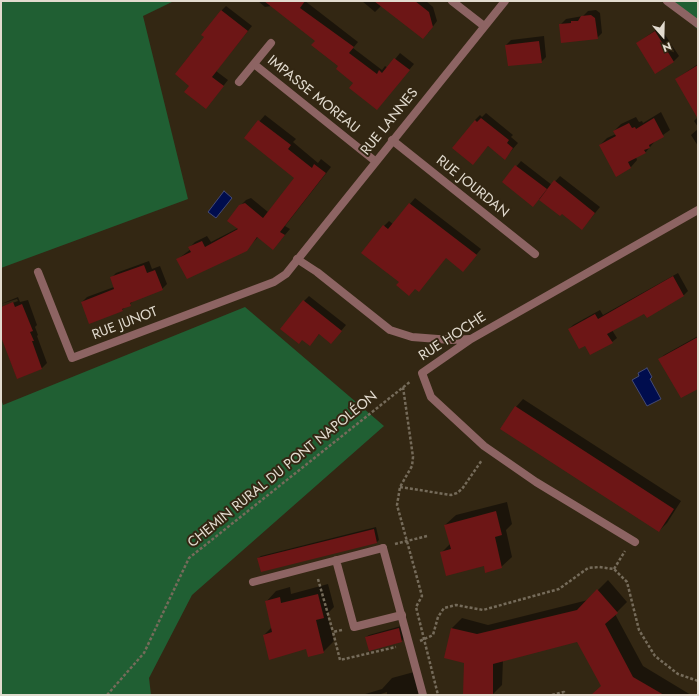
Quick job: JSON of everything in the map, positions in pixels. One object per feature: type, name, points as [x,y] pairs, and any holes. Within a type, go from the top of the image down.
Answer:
[{"type":"street","points":[[452,1],[484,26]]},
{"type":"street","name":"RUE LANNES","points":[[274,282],[286,274],[375,161],[505,1]]},
{"type":"street","points":[[667,1],[698,24]]},
{"type":"street","points":[[239,82],[271,43]]},
{"type":"street","name":"IMPASSE MOREAU","points":[[254,64],[375,161]]},
{"type":"street","name":"RUE JOURDAN","points":[[392,140],[535,254]]},
{"type":"street","name":"RUE HOCHE","points":[[633,541],[536,482],[488,450],[432,397],[422,373],[471,339],[698,210]]},
{"type":"street","points":[[297,259],[317,272],[390,330],[412,337],[451,340],[471,339]]},
{"type":"street","name":"RUE JUNOT","points":[[38,272],[72,358],[274,282]]},
{"type":"street","points":[[253,582],[383,548],[423,695]]},
{"type":"street","points":[[336,560],[354,627],[402,615]]},
{"type":"path","name":"CHEMIN RURAL DU PONT NAPOLÉON","points":[[107,695],[144,653],[189,558],[422,373]]},
{"type":"path","points":[[403,387],[413,457],[412,466],[400,487],[397,505],[422,596],[416,607],[438,695]]},
{"type":"path","points":[[400,487],[451,495],[457,493],[462,489],[488,450]]},
{"type":"path","points":[[383,548],[427,536]]},
{"type":"path","points":[[614,569],[633,541]]},
{"type":"path","points":[[316,574],[340,660],[424,640],[433,635],[438,617],[444,608],[456,605],[483,610],[559,589],[588,568],[599,566],[614,569],[627,582],[639,630],[655,656],[678,674],[698,682]]},
{"type":"path","points":[[333,632],[354,627]]},
{"type":"path","points":[[552,695],[564,692],[565,695]]},
{"type":"green space","points":[[1,1],[174,1],[143,16],[188,199],[1,268]]},
{"type":"green space","points":[[670,1],[698,1],[698,30]]},
{"type":"green space","points":[[245,307],[384,426],[192,595],[149,678],[151,695],[1,695],[1,399],[3,405]]},
{"type":"shaded area","points":[[224,191],[232,198],[216,218],[208,212]]},
{"type":"shaded area","points":[[647,368],[652,377],[650,379],[661,399],[647,406],[632,380],[639,376],[638,373]]},
{"type":"building","points":[[264,1],[305,1],[300,8],[354,47],[349,53],[377,74],[379,70],[382,73],[394,58],[410,70],[377,110],[349,88],[353,83],[336,69],[338,66],[311,45],[315,41]]},
{"type":"building","points":[[374,1],[415,1],[429,12],[433,27],[423,39]]},
{"type":"building","points":[[221,10],[248,31],[212,77],[224,86],[206,109],[184,92],[189,86],[175,74],[204,37],[201,35]]},
{"type":"building","points":[[591,15],[595,18],[598,39],[561,43],[559,24],[571,23],[571,21],[578,21],[581,16]]},
{"type":"building","points":[[655,31],[674,62],[655,74],[636,43]]},
{"type":"building","points":[[539,41],[542,63],[508,66],[505,45]]},
{"type":"building","points":[[698,65],[698,119],[675,79]]},
{"type":"building","points":[[481,118],[509,140],[507,143],[513,148],[505,160],[488,146],[473,165],[452,148],[475,120],[477,122]]},
{"type":"building","points":[[654,118],[664,137],[649,145],[650,148],[644,150],[646,153],[628,162],[631,168],[616,177],[599,145],[616,136],[613,131],[629,123],[632,128],[635,127],[636,129]]},
{"type":"building","points":[[258,120],[291,145],[288,149],[312,168],[314,164],[326,173],[280,232],[285,235],[273,250],[257,237],[247,251],[187,279],[176,259],[191,252],[188,247],[202,241],[205,247],[238,229],[227,221],[239,205],[245,203],[263,218],[294,178],[244,138]]},
{"type":"building","points":[[515,165],[547,189],[533,207],[502,182]]},
{"type":"building","points":[[554,180],[595,213],[582,230],[562,214],[560,216],[539,200]]},
{"type":"building","points":[[409,203],[477,255],[463,272],[446,258],[419,292],[415,289],[409,296],[396,285],[399,282],[361,253],[383,225],[388,229]]},
{"type":"building","points":[[144,265],[147,273],[155,270],[163,290],[130,303],[131,306],[122,309],[123,311],[89,324],[81,302],[114,289],[110,277]]},
{"type":"building","points":[[673,276],[684,296],[647,318],[644,314],[607,334],[613,343],[590,355],[585,346],[579,349],[568,329],[595,314],[598,319]]},
{"type":"building","points":[[303,300],[342,331],[331,344],[319,334],[310,346],[302,340],[299,344],[280,329]]},
{"type":"building","points":[[13,302],[15,307],[22,304],[33,331],[30,332],[34,341],[32,341],[42,369],[17,379],[1,337],[1,307]]},
{"type":"building","points":[[698,337],[698,389],[681,398],[658,359]]},
{"type":"building","points":[[515,406],[674,509],[659,532],[500,429]]},
{"type":"building","points":[[496,511],[502,535],[495,537],[502,568],[485,573],[484,566],[446,576],[440,552],[451,549],[444,525]]},
{"type":"building","points":[[374,529],[377,543],[261,572],[257,558]]},
{"type":"building","points":[[597,589],[618,613],[605,624],[633,677],[664,695],[591,695],[601,686],[577,642],[493,664],[493,695],[463,695],[464,663],[444,658],[451,628],[477,634],[577,610]]},
{"type":"building","points":[[318,594],[324,618],[316,620],[324,653],[308,657],[306,649],[269,660],[263,635],[272,632],[265,601],[280,597],[281,603]]},
{"type":"building","points":[[399,628],[402,642],[369,651],[365,637]]}]
